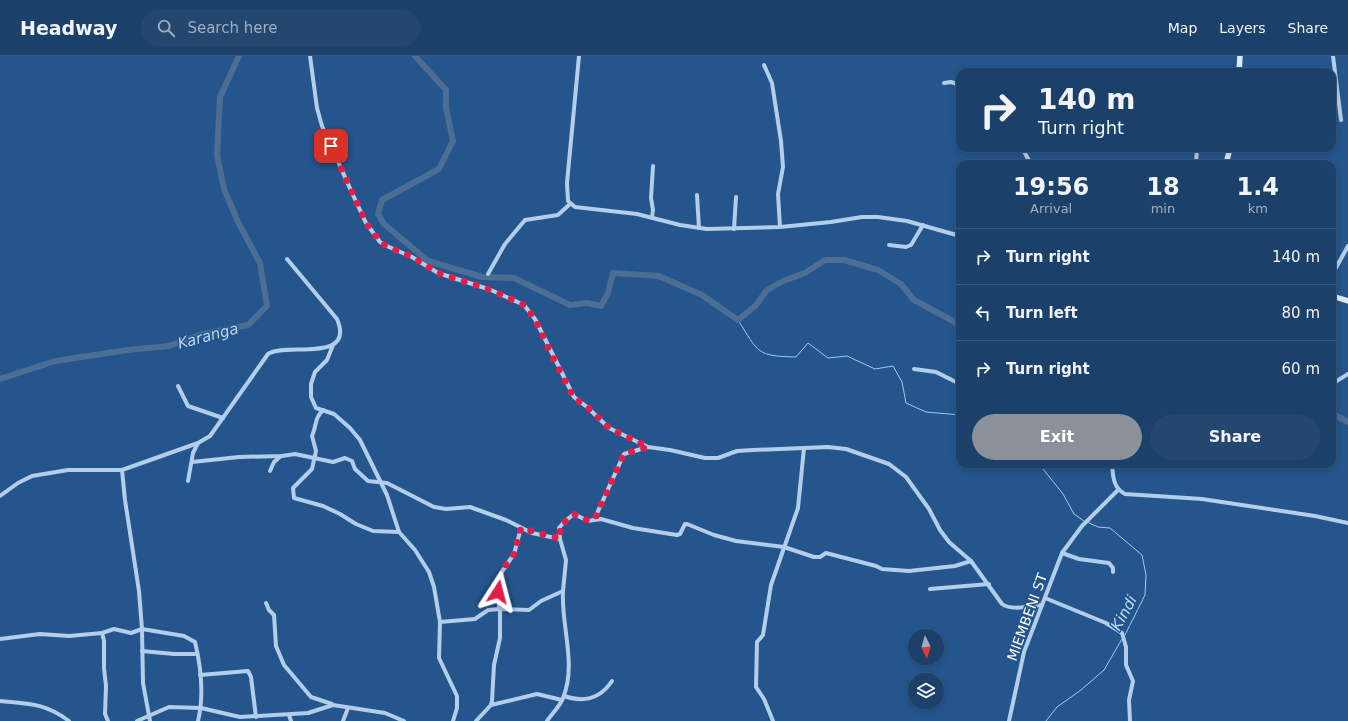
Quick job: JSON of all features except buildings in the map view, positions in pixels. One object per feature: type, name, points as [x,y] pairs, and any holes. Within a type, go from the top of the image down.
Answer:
[{"type":"street","points":[[310,56],[317,108],[322,126],[352,195],[366,223],[380,242],[412,257],[438,273],[491,290],[524,305],[535,319],[543,338],[574,398],[585,405],[609,428],[648,447],[713,458],[737,451],[804,448],[846,449],[873,457],[896,469],[906,477],[949,542],[971,561],[989,584],[998,599],[1006,607],[1042,605]]},
{"type":"street","points":[[579,56],[567,183],[567,196],[570,204],[582,209],[622,212],[652,217],[680,225],[699,228],[734,229],[780,227],[831,222],[862,217],[895,219],[923,225],[956,235]]},
{"type":"street","points":[[1239,68],[1240,56]]},
{"type":"street","points":[[1333,56],[1335,68]]},
{"type":"street","points":[[764,64],[772,83],[781,141],[783,166],[778,194],[780,227]]},
{"type":"street","points":[[1336,76],[1341,120]]},
{"type":"street","points":[[944,83],[951,82],[956,84]]},
{"type":"street","points":[[652,217],[653,210],[651,198],[653,166]]},
{"type":"street","points":[[697,195],[699,228]]},
{"type":"street","points":[[734,229],[736,197]]},
{"type":"street","points":[[488,274],[505,244],[525,220],[558,215],[570,204]]},
{"type":"street","points":[[889,245],[911,245],[923,225]]},
{"type":"street","points":[[1336,268],[1348,246]]},
{"type":"street","points":[[287,259],[337,319],[340,331],[339,337],[332,345],[327,360],[315,372],[311,384],[314,406],[334,414],[353,431],[364,447],[377,478],[381,483],[399,532],[415,550],[429,572],[434,586],[440,622],[439,658],[458,696],[457,708],[453,721]]},
{"type":"street","points":[[1336,296],[1348,301]]},
{"type":"street","points":[[0,496],[24,479],[68,470],[122,470],[198,443],[210,436],[250,378],[271,352],[312,350],[332,345]]},
{"type":"street","points":[[914,369],[936,372],[956,382]]},
{"type":"street","points":[[1336,382],[1348,374]]},
{"type":"street","points":[[178,386],[188,406],[223,418]]},
{"type":"street","points":[[323,410],[316,419],[315,431],[312,436],[316,459],[310,472],[293,488],[294,498],[323,506],[373,532],[399,532]]},
{"type":"street","points":[[188,481],[193,453],[198,443]]},
{"type":"street","points":[[187,446],[193,453]]},
{"type":"street","points":[[594,520],[624,454],[648,447]]},
{"type":"street","points":[[773,721],[764,699],[756,687],[756,646],[758,640],[764,635],[771,585],[793,526],[801,498],[804,448]]},
{"type":"street","points":[[192,462],[243,456],[282,456],[295,454],[335,462],[348,459],[352,461],[355,469],[365,480],[387,483],[434,507],[446,509],[470,507],[506,520],[521,528],[560,539]]},
{"type":"street","points":[[270,471],[275,460],[282,456]]},
{"type":"street","points":[[1112,468],[1113,476],[1118,490],[1129,495],[1202,499],[1315,516],[1348,523]]},
{"type":"street","points":[[122,470],[125,500],[135,562],[142,629],[144,683],[150,721]]},
{"type":"street","name":"MIEMBENI ST","points":[[1009,721],[1024,652],[1062,553],[1090,517],[1118,490]]},
{"type":"street","points":[[547,721],[563,698],[570,673],[562,607],[566,560],[560,539],[560,526],[574,514],[584,520],[606,520],[633,528],[677,535],[680,534],[685,524],[687,524],[714,535],[736,541],[784,547],[814,557],[820,557],[826,553],[884,569],[909,571],[935,569],[955,566],[971,561]]},
{"type":"street","points":[[491,705],[494,665],[500,638],[498,589],[502,573],[514,554],[521,528]]},
{"type":"street","points":[[1062,553],[1079,559],[1109,563],[1113,568],[1113,572]]},
{"type":"street","points":[[930,589],[989,584]]},
{"type":"street","points":[[440,622],[475,618],[486,611],[500,609],[529,610],[541,601],[563,591]]},
{"type":"street","points":[[1044,598],[1106,623],[1122,633],[1126,647],[1126,665],[1133,681],[1129,700],[1130,721]]},
{"type":"street","points":[[266,603],[269,610],[274,615],[276,646],[284,665],[311,697],[348,708],[385,713],[404,721]]},
{"type":"street","points":[[0,639],[40,634],[69,636],[102,633],[117,629],[127,633],[142,629],[190,638],[195,642],[200,675],[201,708],[198,721]]},
{"type":"street","points":[[102,633],[104,641],[106,686],[105,714],[108,721]]},
{"type":"street","points":[[142,651],[168,654],[197,654]]},
{"type":"street","points":[[200,675],[248,671],[251,677],[256,717]]},
{"type":"street","points":[[476,721],[491,705],[537,694],[574,700],[589,700],[601,694],[612,681]]},
{"type":"street","points":[[0,702],[42,705],[57,712],[69,721]]},
{"type":"street","points":[[137,721],[169,707],[201,708],[233,716],[256,717],[315,712],[332,704]]},
{"type":"street","points":[[343,721],[348,708]]},
{"type":"street","points":[[289,715],[291,721]]},
{"type":"waterway","name":"Karanga","points":[[0,379],[55,361],[128,350],[169,346],[199,335],[248,325],[267,306],[260,263],[238,222],[224,189],[217,155],[220,97],[239,56]]},
{"type":"waterway","points":[[415,56],[446,90],[446,108],[453,141],[439,169],[382,200],[378,214],[384,224],[428,261],[482,277],[514,278],[570,305],[587,303],[601,306],[608,293],[613,273],[659,276],[702,295],[738,320],[756,305],[767,290],[783,281],[805,273],[825,260],[844,260],[878,270],[901,284],[914,300],[956,324]]},
{"type":"waterway","name":"Kindi","points":[[738,320],[750,340],[755,346],[766,354],[796,357],[808,343],[828,358],[847,356],[875,369],[893,366],[902,382],[906,403],[926,412],[956,415]]},
{"type":"waterway","points":[[1336,416],[1348,422]]},
{"type":"waterway","name":"Kindi","points":[[1042,468],[1063,494],[1074,514],[1084,521]]},
{"type":"waterway","name":"Kindi","points":[[1087,522],[1098,527],[1110,528],[1142,555],[1146,575],[1145,595],[1125,635]]},
{"type":"waterway","name":"Kindi","points":[[1046,721],[1057,707],[1081,690],[1104,670],[1122,639]]},
{"type":"route","points":[[331,146],[366,223],[380,242],[412,257],[438,273],[459,281],[491,290],[524,305],[535,319],[574,398],[585,405],[609,428],[648,447],[624,454],[594,520],[584,520],[574,514],[560,526],[560,539],[532,533],[521,528],[514,554],[502,570],[498,592]]}]
